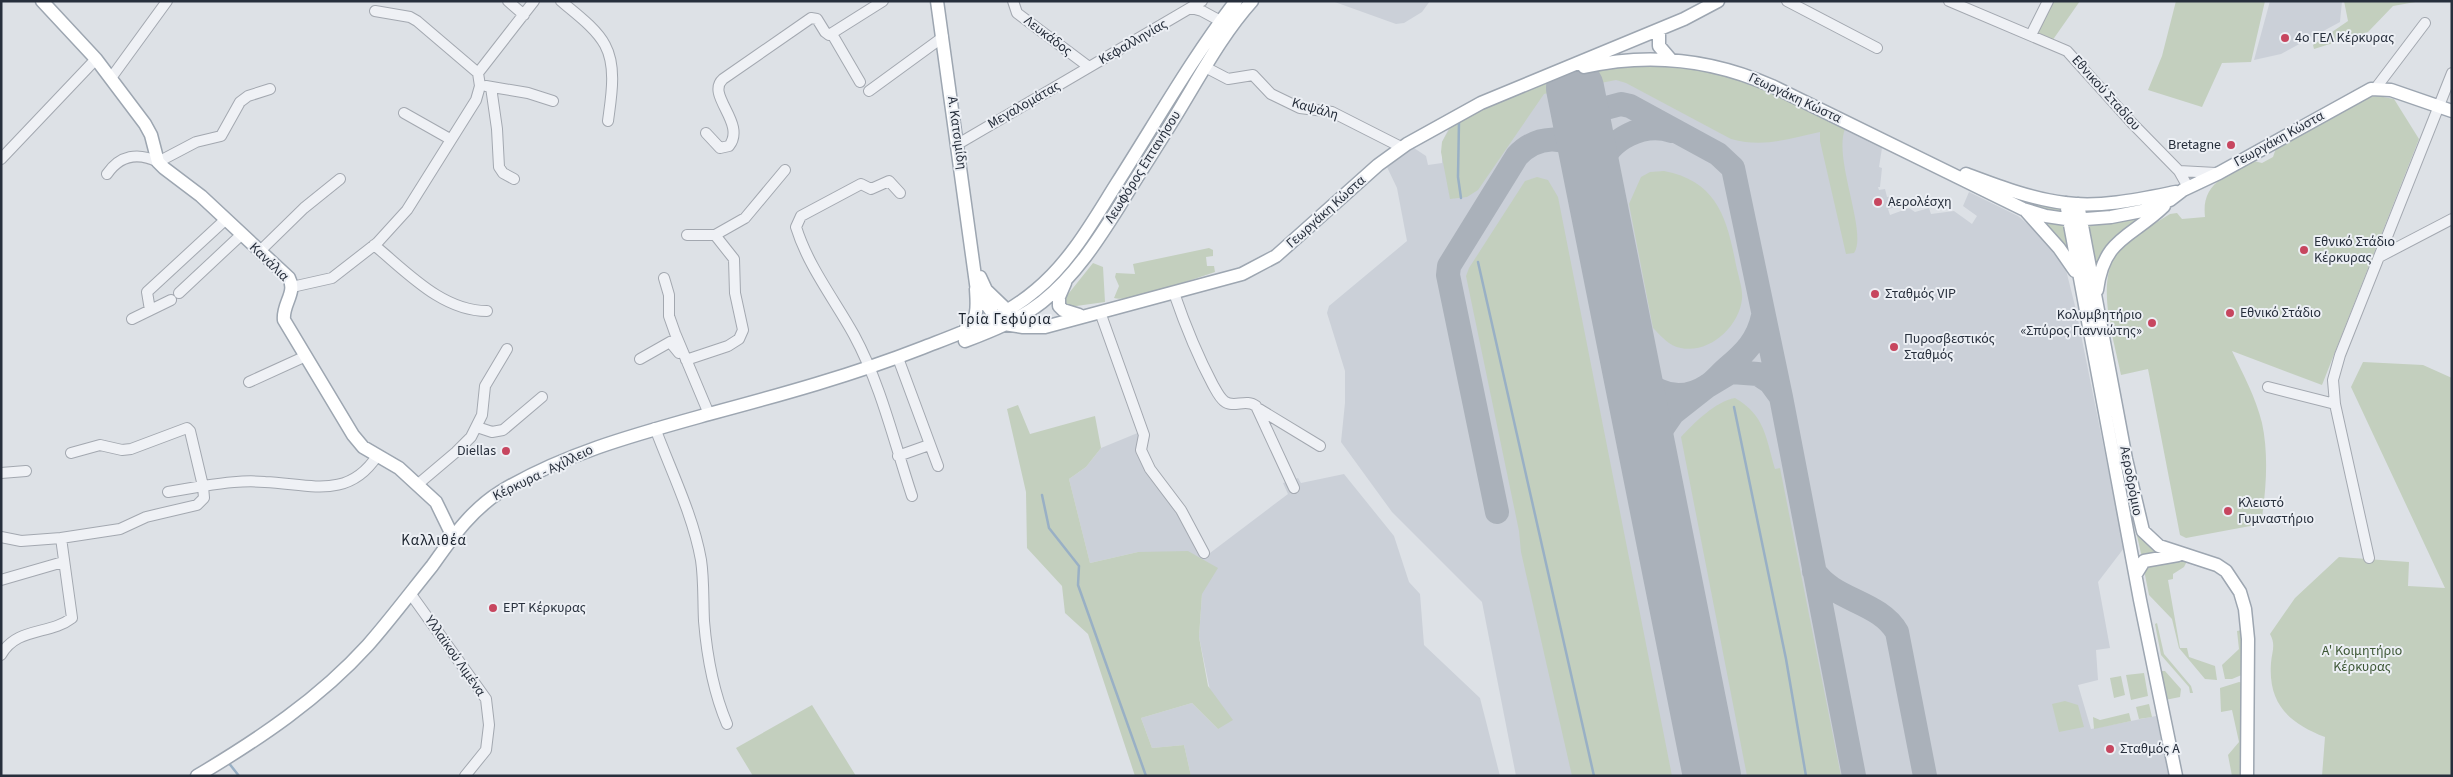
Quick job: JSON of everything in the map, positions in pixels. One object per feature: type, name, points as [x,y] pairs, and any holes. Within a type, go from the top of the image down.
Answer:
[{"type":"main road","points":[[42,1],[96,59],[149,130],[158,162]]},
{"type":"main road","name":"Α. Κατσιμίδη","points":[[937,1],[976,284],[979,294],[1007,313]]},
{"type":"main road","name":"Λεωφόρος Επτανήσου","points":[[1007,313],[1042,302],[1069,276],[1102,233],[1206,67],[1236,1]]},
{"type":"main road","name":"Λεωφόρος Επτανήσου","points":[[1007,313],[1052,276],[1076,247],[1226,24],[1252,1]]},
{"type":"main road","name":"Γεωργάκη Κώστα","points":[[1007,313],[1045,327],[1242,274],[1276,256],[1378,165],[1401,147],[1466,110],[1693,15],[1718,1]]},
{"type":"main road","points":[[1655,31],[1662,59]]},
{"type":"main road","name":"Γεωργάκη Κώστα","points":[[1618,46],[1662,59],[1739,72],[2023,209],[2075,219],[2130,214],[2170,200],[2186,189],[2219,173],[2366,91],[2375,89]]},
{"type":"main road","name":"Γεωργάκη Κώστα","points":[[1545,76],[1618,60],[1662,59]]},
{"type":"main road","points":[[2375,89],[2392,90],[2452,111]]},
{"type":"main road","name":"Κανάλια","points":[[158,162],[168,172],[201,196],[240,235],[286,275],[292,287],[283,316],[356,439],[363,447],[399,468],[436,502],[453,537]]},
{"type":"main road","name":"Γεωργάκη Κώστα","points":[[1929,163],[2019,193],[2072,203],[2129,200],[2186,189]]},
{"type":"main road","points":[[2096,300],[2101,270],[2112,248],[2126,234],[2159,212],[2170,200]]},
{"type":"main road","points":[[2072,203],[2075,219]]},
{"type":"main road","points":[[2023,209],[2059,248],[2080,282]]},
{"type":"main road","name":"Αεροδρόμιο","points":[[2075,219],[2080,282],[2114,427],[2142,531],[2159,546],[2217,566],[2226,571],[2240,592],[2245,609],[2248,639],[2247,776]]},
{"type":"main road","name":"Αεροδρόμιο","points":[[2075,219],[2096,300],[2136,574],[2176,776]]},
{"type":"main road","name":"Α. Κατσιμίδη","points":[[975,266],[986,290],[1007,313]]},
{"type":"main road","points":[[1069,276],[1060,291],[1058,304],[1063,310],[1080,314]]},
{"type":"main road","points":[[962,334],[971,325],[977,312],[976,284]]},
{"type":"main road","name":"Γεωργάκη Κώστα","points":[[1007,313],[1037,320],[1096,313]]},
{"type":"main road","name":"Κέρκυρα - Αχίλλειο","points":[[899,358],[962,334],[1007,313]]},
{"type":"main road","name":"Κέρκυρα - Αχίλλειο","points":[[196,776],[273,728],[333,679],[369,644],[473,513],[511,486],[597,446],[899,358],[951,346],[1007,313]]},
{"type":"main road","points":[[2136,574],[2144,561],[2184,555]]},
{"type":"street","points":[[111,78],[167,1]]},
{"type":"street","points":[[508,1],[524,15]]},
{"type":"street","points":[[478,74],[534,1]]},
{"type":"street","points":[[561,1],[595,32],[606,45],[613,87],[608,121]]},
{"type":"street","points":[[706,133],[720,148],[729,146],[732,140],[732,122],[718,90],[719,83],[723,79],[811,18],[817,19],[827,34],[832,34],[883,1]]},
{"type":"street","name":"Λευκάδος","points":[[1013,1],[1017,13],[1089,67]]},
{"type":"street","name":"Κεφαλληνίας","points":[[1089,67],[1202,1]]},
{"type":"street","points":[[1786,1],[1877,48]]},
{"type":"street","name":"Εθνικού Σταδίου","points":[[1949,1],[2054,44],[2072,55],[2132,123],[2179,171],[2186,189]]},
{"type":"street","points":[[2031,35],[2048,1]]},
{"type":"street","points":[[1191,8],[1226,24]]},
{"type":"street","points":[[375,11],[410,17],[417,21],[478,74],[485,86],[499,146],[499,166],[503,173],[514,179]]},
{"type":"street","points":[[2375,89],[2425,23]]},
{"type":"street","points":[[832,34],[860,82]]},
{"type":"street","points":[[869,91],[943,37]]},
{"type":"street","points":[[1,159],[96,59]]},
{"type":"street","name":"Μεγαλομάτας","points":[[958,144],[1089,67]]},
{"type":"street","name":"Καψάλη","points":[[1206,67],[1228,79],[1253,75],[1271,94],[1300,108],[1332,112],[1401,147]]},
{"type":"street","points":[[2369,558],[2336,404],[2334,380],[2337,364],[2452,73]]},
{"type":"street","points":[[485,86],[528,93],[553,101]]},
{"type":"street","points":[[292,287],[329,280],[374,245],[407,210],[485,86]]},
{"type":"street","points":[[107,174],[116,162],[145,156],[158,162],[196,142],[222,135],[240,102],[248,96],[270,89]]},
{"type":"street","points":[[404,113],[450,139]]},
{"type":"street","points":[[687,235],[715,236],[745,218],[785,170]]},
{"type":"street","points":[[2179,171],[2219,173]]},
{"type":"street","points":[[260,251],[304,208],[340,179]]},
{"type":"street","points":[[900,193],[890,181],[871,189],[861,184],[801,216],[796,224],[798,233],[812,262],[854,335],[869,367],[878,389],[912,496]]},
{"type":"street","points":[[150,310],[146,292],[226,220]]},
{"type":"street","points":[[2381,256],[2452,220]]},
{"type":"street","points":[[132,319],[175,296],[240,235]]},
{"type":"street","points":[[687,364],[728,346],[739,339],[743,330],[735,293],[734,259],[715,236]]},
{"type":"street","points":[[374,245],[432,293],[467,310],[487,311]]},
{"type":"street","points":[[664,278],[669,295],[669,316],[687,364],[710,414]]},
{"type":"street","points":[[1174,293],[1187,332],[1202,365],[1222,399],[1229,404],[1249,402],[1320,446]]},
{"type":"street","points":[[1096,313],[1144,435],[1142,452],[1154,476],[1181,510],[1204,553]]},
{"type":"street","points":[[640,360],[670,342],[687,364]]},
{"type":"street","points":[[416,485],[464,445],[477,427],[483,408],[485,386],[507,349]]},
{"type":"street","points":[[249,382],[306,356]]},
{"type":"street","points":[[899,358],[938,466]]},
{"type":"street","points":[[2268,387],[2336,404]]},
{"type":"street","points":[[477,427],[492,432],[503,430],[542,397]]},
{"type":"street","points":[[1258,408],[1294,488]]},
{"type":"street","points":[[1,536],[21,541],[61,538],[120,529],[146,518],[197,505],[204,498],[203,486],[188,428],[131,449],[122,450],[100,445],[71,453]]},
{"type":"street","points":[[655,428],[698,546],[702,570],[710,668],[718,703],[727,724]]},
{"type":"street","points":[[898,456],[929,445]]},
{"type":"street","points":[[168,492],[203,486],[263,482],[333,486],[349,482],[360,476],[377,456]]},
{"type":"street","points":[[1,473],[26,471]]},
{"type":"street","points":[[1,655],[8,645],[19,637],[72,618],[61,538]]},
{"type":"street","points":[[1,580],[63,562]]},
{"type":"street","name":"Υλλαϊκού Λιμένα","points":[[410,593],[479,687],[487,704],[489,725],[486,750],[465,776]]},
{"type":"shaded area","points":[[1332,1],[1430,1],[1422,12],[1404,23],[1396,24]]},
{"type":"shaded area","name":"4ο ΓΕΛ Κέρκυρας","points":[[2270,1],[2342,1],[2340,22],[2281,54],[2254,60]]},
{"type":"shaded area","points":[[1641,62],[1726,74],[1816,113],[1882,148],[1879,167],[1882,168],[1880,187],[1878,187],[1879,190],[1885,189],[1887,197],[1894,196],[1896,207],[1888,209],[1890,215],[1909,208],[1915,212],[1929,208],[1931,214],[1954,211],[1972,224],[1977,216],[1963,206],[1969,192],[2018,216],[2041,235],[2059,257],[2066,270],[2076,310],[2124,548],[2098,582],[2110,648],[2096,650],[2098,680],[2078,685],[2091,729],[2156,716],[2169,776],[1516,776],[1482,602],[1392,512],[1341,442],[1345,403],[1345,371],[1327,313],[1329,306],[1407,241],[1397,188],[1387,167],[1414,148],[1426,156],[1428,165],[1442,163],[1442,142],[1451,124]]},
{"type":"shaded area","points":[[1140,432],[1139,446],[1181,513],[1198,547],[1210,553],[1288,494],[1283,483],[1298,478],[1301,483],[1344,474],[1394,536],[1409,582],[1420,594],[1424,645],[1480,698],[1500,776],[1191,776],[1184,745],[1152,748],[1141,718],[1192,703],[1218,729],[1199,637],[1202,594],[1138,552],[1090,563],[1069,479],[1086,467],[1101,448]]},
{"type":"green space","points":[[2052,1],[2080,1],[2052,41],[2034,34]]},
{"type":"green space","points":[[2176,1],[2265,1],[2251,62],[2222,63],[2202,107],[2148,90],[2162,56]]},
{"type":"green space","points":[[2344,1],[2421,1],[2393,6],[2368,32],[2314,49],[2313,45],[2348,21]]},
{"type":"green space","points":[[1641,62],[1733,75],[1816,113],[1845,129],[1843,158],[1857,229],[1857,243],[1854,253],[1846,254],[1820,141],[1820,132],[1765,143],[1743,142],[1731,139],[1626,83],[1616,80],[1544,94],[1478,190],[1467,197],[1450,199],[1441,152],[1442,142],[1454,121],[1536,85],[1602,67]]},
{"type":"green space","name":"Εθνικό Στάδιο","points":[[2378,96],[2394,99],[2419,139],[2322,385],[2232,351],[2249,386],[2262,423],[2266,448],[2266,474],[2261,524],[2186,538],[2180,535],[2148,369],[2121,375],[2108,311],[2108,278],[2112,263],[2119,250],[2130,240],[2170,214],[2177,213],[2182,219],[2205,217],[2207,195],[2218,181],[2254,161],[2262,163],[2273,157],[2276,148],[2358,102],[2369,97]]},
{"type":"green space","points":[[1664,171],[1682,176],[1696,183],[1708,193],[1716,204],[1728,232],[1742,291],[1740,309],[1729,328],[1712,343],[1692,349],[1673,345],[1653,328],[1629,204],[1641,177],[1650,172]]},
{"type":"green space","points":[[1537,177],[1548,180],[1558,197],[1672,776],[1572,776],[1521,552],[1519,531],[1466,276],[1469,268],[1525,181]]},
{"type":"green space","points":[[1974,179],[2060,207],[2061,211],[2052,212],[2029,206]]},
{"type":"green space","points":[[2141,217],[2110,242],[2097,271],[2087,224]]},
{"type":"green space","points":[[2042,220],[2063,224],[2070,251]]},
{"type":"green space","points":[[1209,248],[1213,250],[1213,256],[1206,257],[1207,266],[1214,266],[1215,272],[1148,294],[1122,299],[1114,298],[1119,286],[1115,277],[1116,273],[1135,274],[1133,264]]},
{"type":"green space","points":[[1093,263],[1103,267],[1105,302],[1069,307],[1065,303],[1065,298]]},
{"type":"green space","name":"Α' Κοιμητήριο Κέρκυρας","points":[[2363,362],[2423,365],[2452,378],[2452,776],[2322,776],[2325,737],[2291,718],[2277,701],[2273,690],[2271,663],[2273,645],[2270,634],[2295,598],[2339,557],[2409,562],[2408,586],[2445,588],[2351,387]]},
{"type":"green space","points":[[1735,398],[1753,412],[1763,428],[1775,469],[1780,468],[1841,776],[1747,776],[1681,437],[1713,408],[1720,403]]},
{"type":"green space","points":[[1018,405],[1030,434],[1095,416],[1101,448],[1086,467],[1069,479],[1090,563],[1138,552],[1188,551],[1218,568],[1202,594],[1199,637],[1208,686],[1233,720],[1218,729],[1192,703],[1141,718],[1152,748],[1184,745],[1191,776],[1135,776],[1088,634],[1065,613],[1062,586],[1027,548],[1026,492],[1007,409]]},
{"type":"green space","points":[[2121,464],[2140,530],[2168,553],[2142,558]]},
{"type":"green space","points":[[2182,558],[2216,567],[2226,575],[2233,586],[2242,615],[2244,674],[2232,679],[2225,679],[2222,665],[2239,649],[2237,631],[2242,630],[2234,591],[2224,577],[2187,561],[2184,567],[2173,574],[2173,579],[2168,580],[2180,648],[2187,648],[2189,657],[2215,666],[2217,680],[2205,679],[2179,648],[2172,619],[2149,595],[2144,570],[2146,566]]},
{"type":"green space","points":[[2157,623],[2164,654],[2191,686],[2193,693],[2190,693],[2189,687],[2161,655],[2155,624]]},
{"type":"green space","points":[[2159,671],[2165,671],[2181,689],[2180,697],[2165,700]]},
{"type":"green space","points":[[2144,673],[2148,696],[2131,700],[2126,675]]},
{"type":"green space","points":[[2121,676],[2125,695],[2114,698],[2110,678]]},
{"type":"green space","points":[[2239,682],[2244,683],[2242,776],[2232,776],[2228,755],[2239,742],[2232,710],[2221,712],[2220,688]]},
{"type":"green space","points":[[2065,701],[2078,705],[2084,727],[2059,732],[2052,704]]},
{"type":"green space","points":[[2149,704],[2152,717],[2139,719],[2136,707]]},
{"type":"green space","points":[[812,705],[856,776],[753,776],[736,748]]},
{"type":"green space","points":[[2129,713],[2131,721],[2094,729],[2093,717],[2100,720]]},
{"type":"waterway","points":[[1459,121],[1458,177],[1461,198]]},
{"type":"waterway","points":[[1478,262],[1594,776]]},
{"type":"waterway","points":[[1734,407],[1786,659],[1806,776]]},
{"type":"waterway","points":[[1042,495],[1049,528],[1079,566],[1078,585],[1146,776]]},
{"type":"waterway","points":[[228,762],[239,776]]},
{"type":"taxiway","points":[[1606,108],[1621,104],[1630,106],[1718,154],[1733,168],[1781,397],[1854,776]]},
{"type":"taxiway","points":[[1598,201],[1597,184],[1599,171],[1605,157],[1619,140],[1639,131],[1650,129],[1672,131]]},
{"type":"taxiway","points":[[1497,512],[1448,275],[1449,266],[1517,156],[1533,144],[1551,140],[1561,140],[1569,143],[1585,157],[1593,179]]},
{"type":"taxiway","points":[[1628,354],[1633,366],[1641,376],[1659,391],[1682,395],[1694,392],[1712,382],[1745,351],[1758,332],[1763,316]]},
{"type":"taxiway","points":[[1650,464],[1653,442],[1673,413],[1706,387],[1731,372],[1758,374],[1770,382],[1781,397]]},
{"type":"taxiway","points":[[1814,571],[1833,589],[1879,614],[1897,632],[1925,776]]},
{"type":"runway","points":[[1575,88],[1712,776]]},
{"type":"place","name":"4ο ΓΕΛ Κέρκυρας","points":[[2285,38]]},
{"type":"place","name":"Bretagne","points":[[2231,145]]},
{"type":"place","name":"Αερολέσχη","points":[[1878,202]]},
{"type":"place","name":"Εθνικό Στάδιο Κέρκυρας","points":[[2304,250]]},
{"type":"place","name":"Σταθμός VIP","points":[[1875,294]]},
{"type":"place","name":"Εθνικό Στάδιο","points":[[2230,313]]},
{"type":"place","name":"Κολυμβητήριο «Σπύρος Γιαννιώτης»","points":[[2152,323]]},
{"type":"place","name":"Πυροσβεστικός Σταθμός","points":[[1894,347]]},
{"type":"place","name":"Diellas","points":[[506,451]]},
{"type":"place","name":"Κλειστό Γυμναστήριο","points":[[2228,511]]},
{"type":"place","name":"ΕΡΤ Κέρκυρας","points":[[493,608]]},
{"type":"place","name":"Σταθμός Α","points":[[2110,749]]},
{"type":"district","name":"Τρία Γεφύρια","points":[[1005,319]]},
{"type":"district","name":"Καλλιθέα","points":[[434,540]]}]
